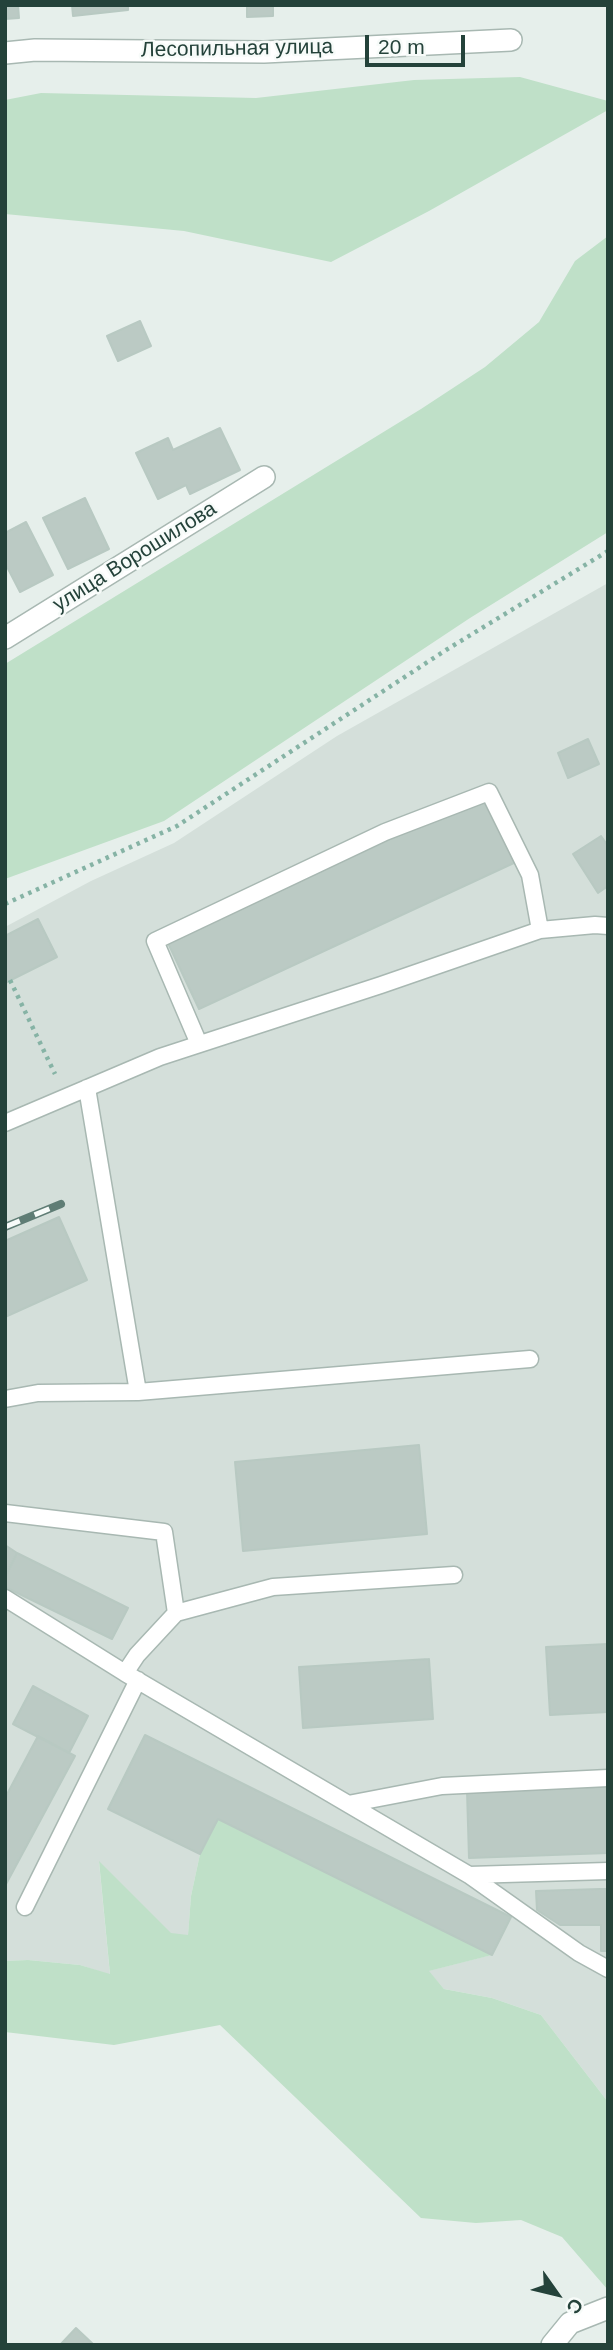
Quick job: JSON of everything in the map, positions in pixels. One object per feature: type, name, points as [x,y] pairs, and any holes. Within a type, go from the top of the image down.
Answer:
[{"type":"street","name":"Лесопильная улица","points":[[5,53],[35,50],[264,52],[511,40]]},
{"type":"street","name":"улица Ворошилова","points":[[5,638],[264,477]]},
{"type":"street","points":[[552,2345],[570,2323],[608,2308]]},
{"type":"lane","points":[[199,1044],[155,941],[385,831],[489,792],[530,875],[540,930]]},
{"type":"lane","points":[[5,1123],[160,1057],[540,930],[604,924]]},
{"type":"lane","points":[[87,1088],[138,1392]]},
{"type":"lane","points":[[5,1399],[38,1393],[138,1392],[530,1359]]},
{"type":"lane","points":[[5,1513],[164,1532],[176,1613]]},
{"type":"lane","points":[[25,1907],[132,1677],[137,1655],[176,1613],[273,1587],[454,1575]]},
{"type":"lane","points":[[5,1598],[132,1677],[469,1875],[579,1953],[608,1969]]},
{"type":"lane","points":[[348,1804],[442,1786],[608,1778]]},
{"type":"lane","points":[[469,1875],[608,1871]]},
{"type":"path","points":[[5,904],[177,826],[446,650],[608,551]]},
{"type":"path","points":[[10,980],[66,1097]]},
{"type":"shaded area","points":[[608,583],[608,2102],[541,2015],[492,1998],[444,1989],[428,1971],[491,1955],[218,1820],[200,1854],[191,1896],[188,1936],[171,1934],[99,1862],[110,1975],[80,1965],[28,1960],[5,1961],[5,927],[91,881],[174,843],[337,736]]},
{"type":"green space","points":[[520,77],[608,101],[608,110],[429,211],[331,262],[184,231],[5,214],[5,100],[41,93],[256,98],[414,80]]},
{"type":"green space","points":[[608,236],[608,532],[470,618],[164,821],[5,879],[5,664],[485,367],[539,322],[575,261]]},
{"type":"green space","points":[[218,1819],[492,1955],[429,1971],[444,1989],[492,1998],[541,2015],[608,2102],[608,2290],[562,2237],[521,2220],[476,2223],[421,2218],[220,2025],[114,2045],[5,2032],[5,1961],[28,1960],[80,1965],[110,1974],[99,1861],[171,1933],[188,1935],[191,1896],[200,1854]]},
{"type":"building","points":[[5,5],[18,5],[19,18],[5,19]]},
{"type":"building","points":[[72,5],[128,5],[128,10],[73,16]]},
{"type":"building","points":[[247,5],[273,5],[273,16],[247,17]]},
{"type":"building","points":[[140,321],[151,346],[118,361],[107,336]]},
{"type":"building","points":[[220,428],[240,470],[190,494],[186,485],[158,499],[136,453],[168,438],[173,450]]},
{"type":"building","points":[[85,498],[109,549],[68,569],[43,518]]},
{"type":"building","points":[[26,522],[53,575],[20,592],[5,563],[5,533]]},
{"type":"building","points":[[588,739],[599,764],[568,778],[558,753]]},
{"type":"building","points":[[485,795],[516,862],[199,1009],[168,943]]},
{"type":"building","points":[[601,836],[608,846],[608,886],[598,893],[573,854]]},
{"type":"building","points":[[38,919],[57,957],[5,983],[5,936]]},
{"type":"building","points":[[59,1217],[87,1280],[5,1317],[5,1241]]},
{"type":"building","points":[[419,1445],[427,1534],[243,1551],[235,1462]]},
{"type":"building","points":[[5,1545],[17,1553],[5,1577]]},
{"type":"building","points":[[17,1553],[128,1608],[112,1639],[5,1587],[5,1577]]},
{"type":"building","points":[[608,1644],[608,1712],[550,1715],[546,1647]]},
{"type":"building","points":[[429,1659],[433,1719],[303,1728],[299,1667]]},
{"type":"building","points":[[33,1686],[88,1716],[69,1753],[13,1724]]},
{"type":"building","points":[[145,1735],[511,1917],[492,1955],[218,1819],[200,1854],[108,1809]]},
{"type":"building","points":[[38,1736],[75,1756],[5,1886],[5,1798]]},
{"type":"building","points":[[608,1787],[608,1853],[469,1858],[467,1791]]},
{"type":"building","points":[[608,1889],[608,1951],[601,1951],[601,1925],[560,1925],[537,1910],[536,1891]]},
{"type":"building","points":[[76,2328],[94,2345],[60,2345]]},
{"type":"railway","points":[[5,1227],[61,1204]]}]
